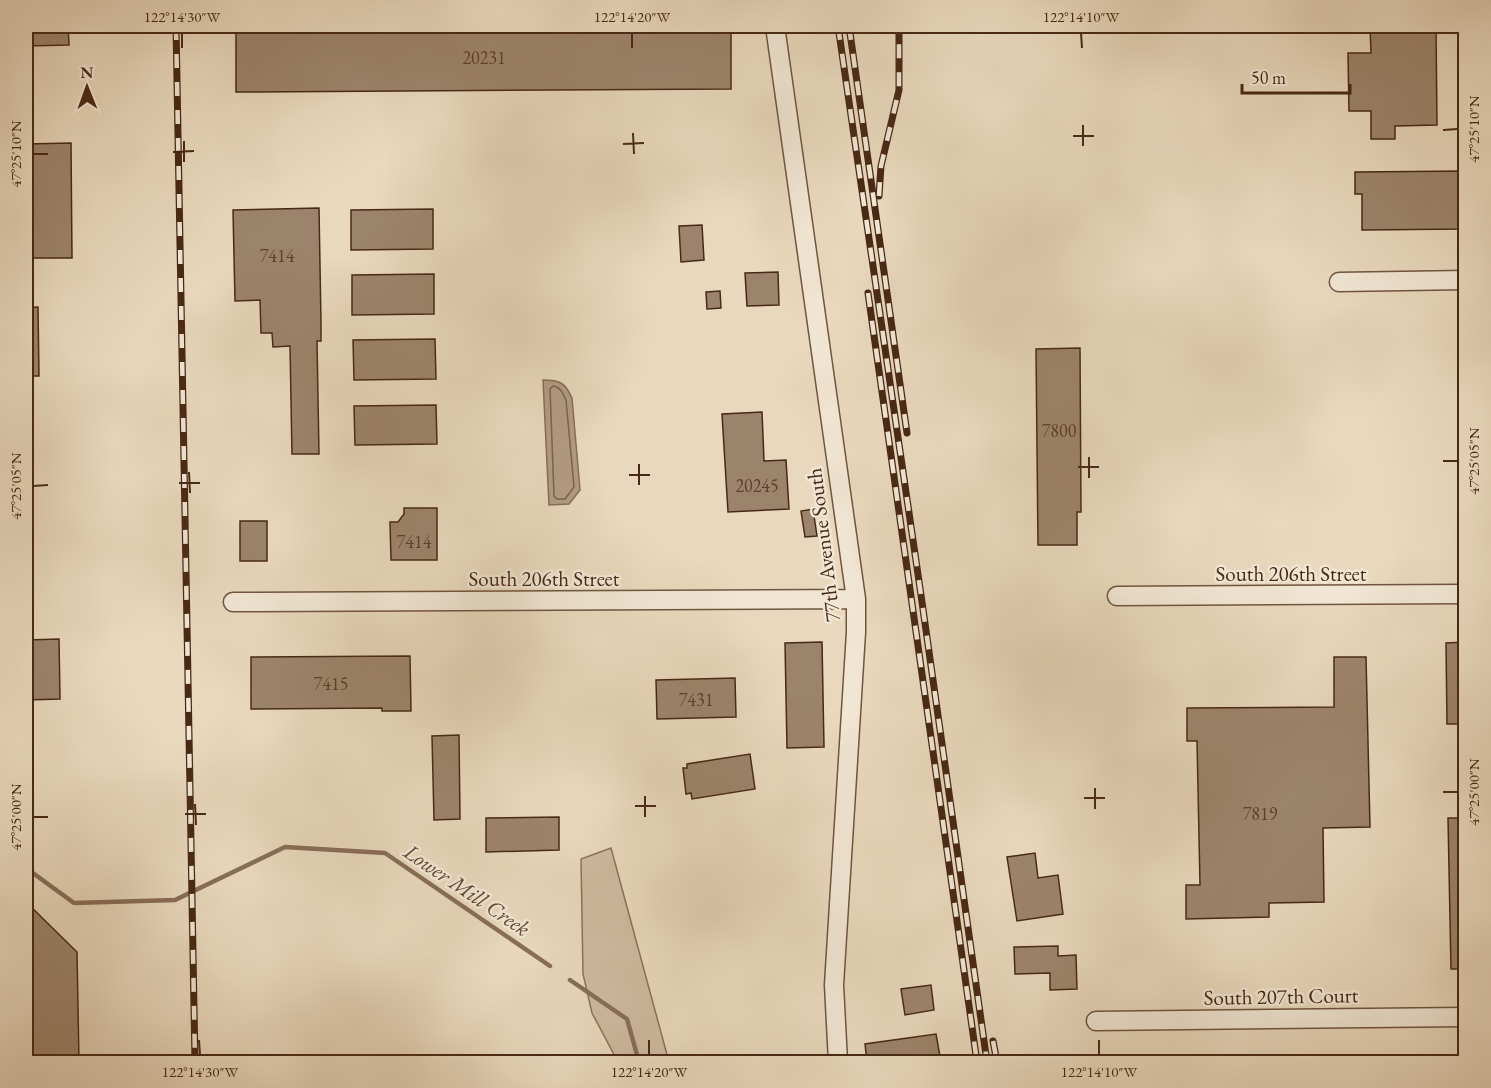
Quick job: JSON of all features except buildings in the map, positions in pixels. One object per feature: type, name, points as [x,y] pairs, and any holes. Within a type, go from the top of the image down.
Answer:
[{"type":"street","name":"77th Avenue South","points":[[775,26],[856,599],[856,632],[834,985],[838,1062]]},
{"type":"street","points":[[1339,282],[1466,280]]},
{"type":"street","name":"South 206th Street","points":[[1117,596],[1466,594]]},
{"type":"street","name":"South 206th Street","points":[[233,602],[856,599]]},
{"type":"street","name":"South 207th Court","points":[[1096,1021],[1466,1017]]},
{"type":"shaded area","points":[[611,848],[669,1062],[618,1062],[592,1013],[583,974],[581,859]]},
{"type":"water","points":[[543,380],[561,383],[567,388],[572,398],[580,490],[569,504],[549,505]]},
{"type":"waterway","name":"Lower Mill Creek","points":[[26,868],[74,903],[175,900],[285,847],[385,853],[550,966]]},
{"type":"waterway","name":"Lower Mill Creek","points":[[570,980],[627,1019],[639,1062]]},
{"type":"railway","points":[[176,26],[195,1062]]},
{"type":"railway","points":[[838,26],[987,1062]]},
{"type":"railway","points":[[849,26],[907,433]]},
{"type":"railway","points":[[879,196],[881,166],[899,90],[899,26]]},
{"type":"railway","points":[[868,293],[977,1062]]},
{"type":"railway","points":[[993,1041],[997,1062]]}]
